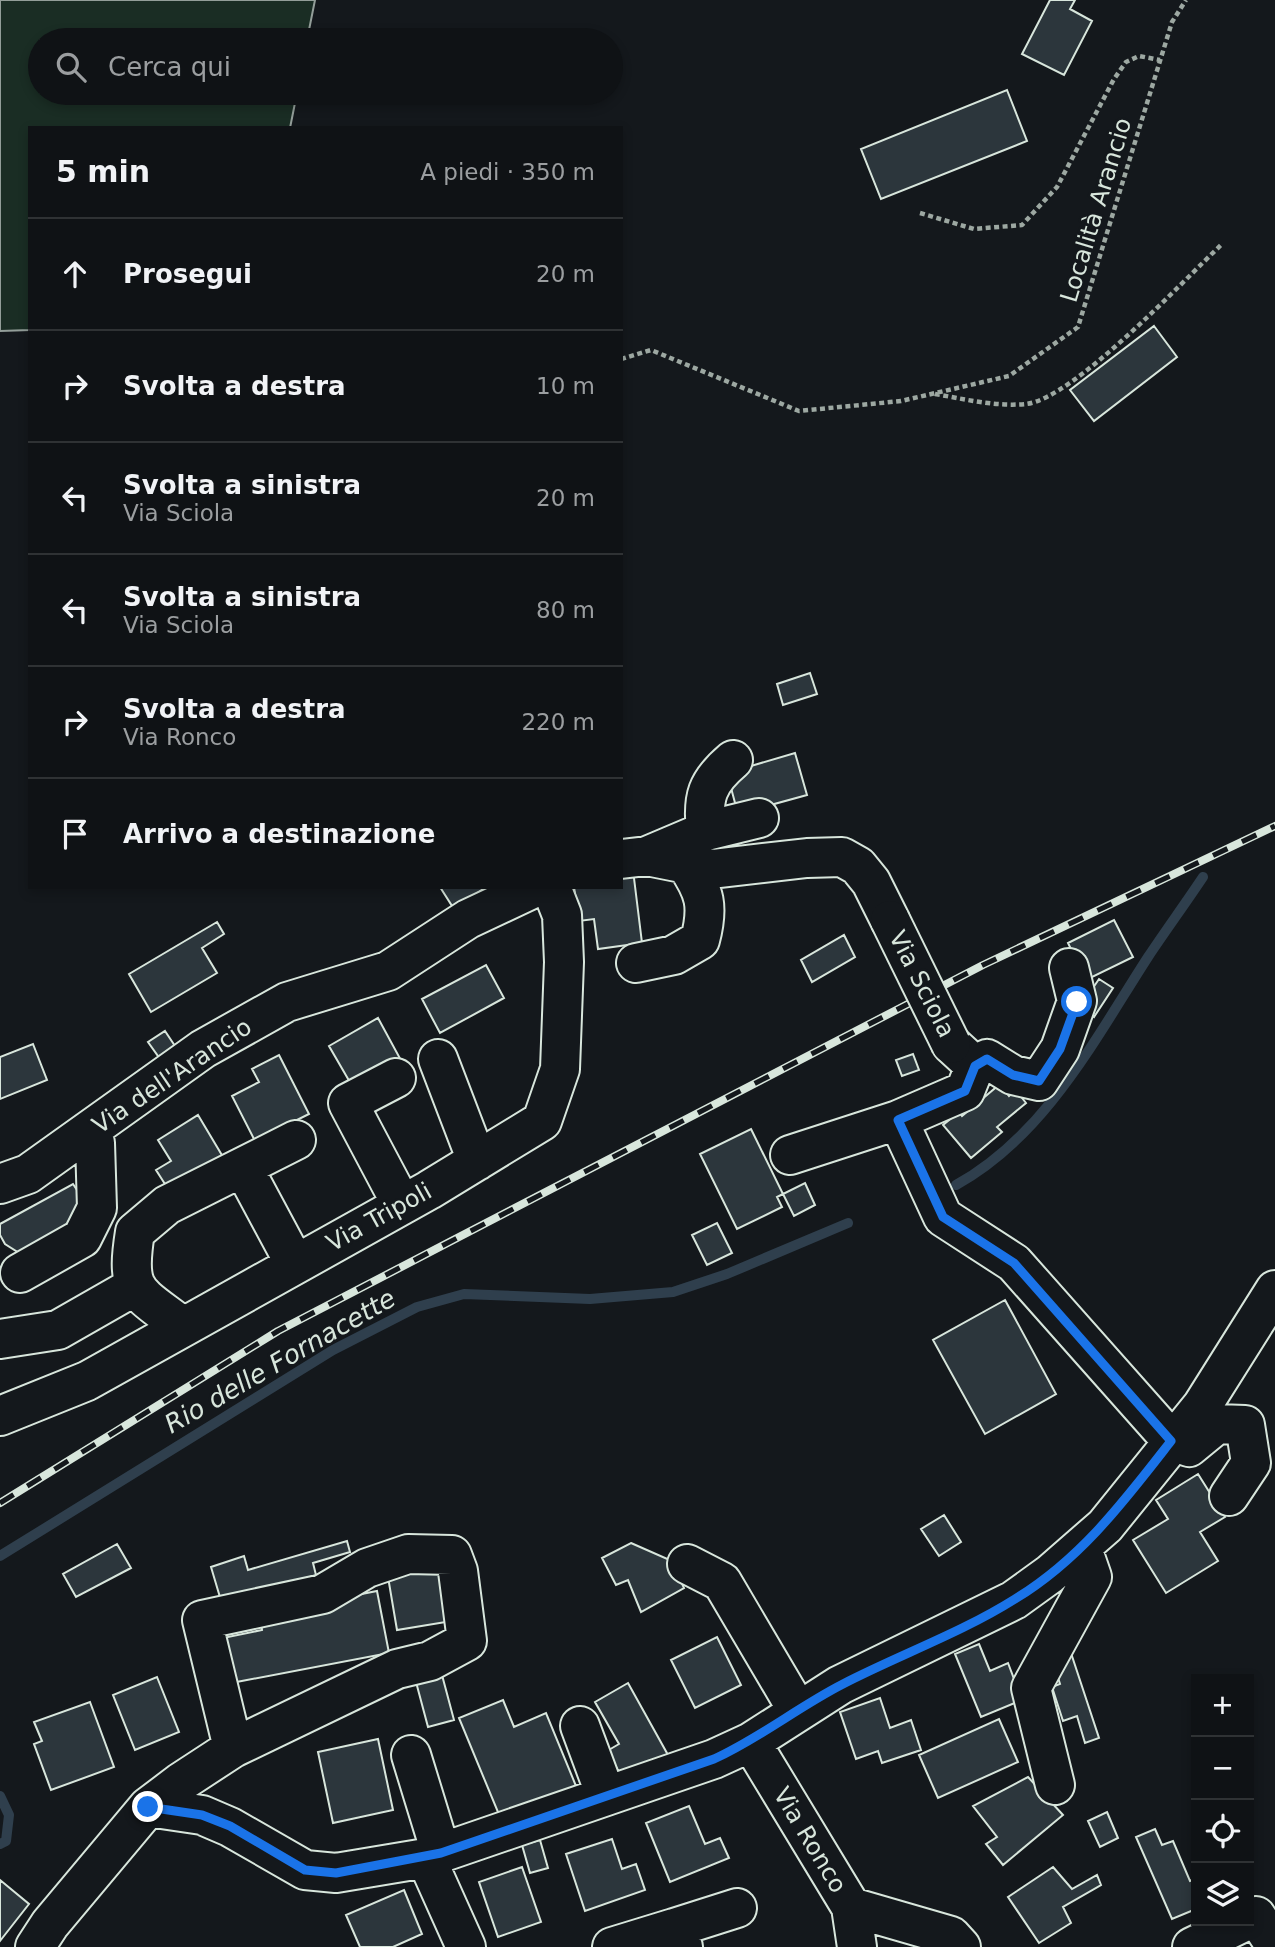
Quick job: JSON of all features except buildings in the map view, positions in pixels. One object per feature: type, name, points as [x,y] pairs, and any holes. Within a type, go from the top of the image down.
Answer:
[{"type":"street","points":[[706,831],[703,802],[715,775],[733,760]]},
{"type":"street","points":[[634,858],[706,831],[759,818]]},
{"type":"street","name":"Via Sciola","points":[[634,858],[712,869],[807,858],[842,857],[858,866],[872,882],[963,1055]]},
{"type":"street","points":[[636,963],[674,955],[700,940],[706,917],[702,888],[686,864]]},
{"type":"street","name":"Via dell'Arancio","points":[[0,1184],[28,1174],[203,1049],[287,1002],[388,971],[468,919],[532,889]]},
{"type":"street","name":"Via Tripoli","points":[[0,1416],[87,1381],[402,1205],[542,1121],[560,1069],[564,962],[562,915],[552,889]]},
{"type":"street","points":[[790,1154],[898,1120],[965,1091],[963,1055],[987,1059],[1013,1075],[1039,1081],[1060,1049],[1077,1002],[1069,968]]},
{"type":"street","points":[[438,1059],[477,1161]]},
{"type":"street","points":[[396,1078],[348,1103],[402,1205]]},
{"type":"street","points":[[898,1120],[943,1217],[1014,1263],[1171,1441],[1189,1447],[1217,1424],[1245,1425],[1251,1463],[1229,1496]]},
{"type":"street","points":[[20,1273],[82,1238],[97,1208],[95,1143],[87,1132]]},
{"type":"street","points":[[183,1327],[138,1292],[129,1269],[135,1232],[167,1205],[296,1140]]},
{"type":"street","points":[[243,1167],[295,1264]]},
{"type":"street","points":[[0,1339],[58,1330],[135,1286]]},
{"type":"street","points":[[148,1807],[202,1815],[230,1826],[305,1870],[336,1873],[433,1856],[714,1759],[751,1742],[840,1685],[1014,1600],[1082,1548],[1105,1526],[1171,1441],[1202,1406],[1274,1294]]},
{"type":"street","points":[[1055,1785],[1031,1688],[1092,1577],[1082,1548]]},
{"type":"street","points":[[35,1947],[50,1924],[148,1807],[233,1748],[361,1689],[397,1669],[430,1661],[467,1641],[458,1571],[452,1555],[408,1555],[367,1568],[323,1594],[202,1620],[233,1748]]},
{"type":"street","points":[[687,1564],[722,1582],[798,1711]]},
{"type":"street","points":[[580,1726],[606,1796]]},
{"type":"street","name":"Via Ronco","points":[[751,1742],[851,1907],[951,1936],[961,1947]]},
{"type":"street","points":[[411,1755],[433,1856],[467,1947]]},
{"type":"street","points":[[851,1907],[857,1947]]},
{"type":"street","points":[[612,1947],[678,1937],[737,1908]]},
{"type":"street","points":[[1192,1947],[1260,1922]]},
{"type":"path","name":"Località Arancio","points":[[623,358],[651,350],[799,411],[901,401],[1009,376],[1078,327],[1172,22],[1186,0]]},
{"type":"path","points":[[920,213],[974,229],[1022,225],[1056,187],[1114,79],[1126,62],[1139,56],[1160,60]]},
{"type":"path","points":[[933,394],[986,403],[1028,404],[1081,377],[1221,245]]},
{"type":"green space","points":[[0,0],[315,0],[309,28],[28,28],[28,105],[295,105],[290,126],[28,126],[28,330],[0,331]]},
{"type":"waterway","name":"Rio delle Fornacette","points":[[956,1185],[988,1164],[1042,1113],[1066,1083],[1203,877]]},
{"type":"waterway","name":"Rio delle Fornacette","points":[[0,1556],[333,1350],[417,1307],[464,1294],[590,1299],[673,1292],[727,1274],[848,1223]]},
{"type":"waterway","name":"Rio delle Fornacette","points":[[0,1796],[9,1815],[6,1841],[0,1844]]},
{"type":"railway","points":[[0,1503],[278,1331],[983,965],[1275,826]]},
{"type":"route","points":[[148,1807],[202,1815],[230,1826],[305,1870],[336,1873],[426,1858],[714,1759],[751,1742],[840,1685],[1014,1600],[1082,1548],[1105,1526],[1171,1441],[1014,1263],[943,1217],[898,1120],[965,1091],[975,1066],[987,1059],[1013,1075],[1039,1081],[1060,1049],[1077,1002]]}]
